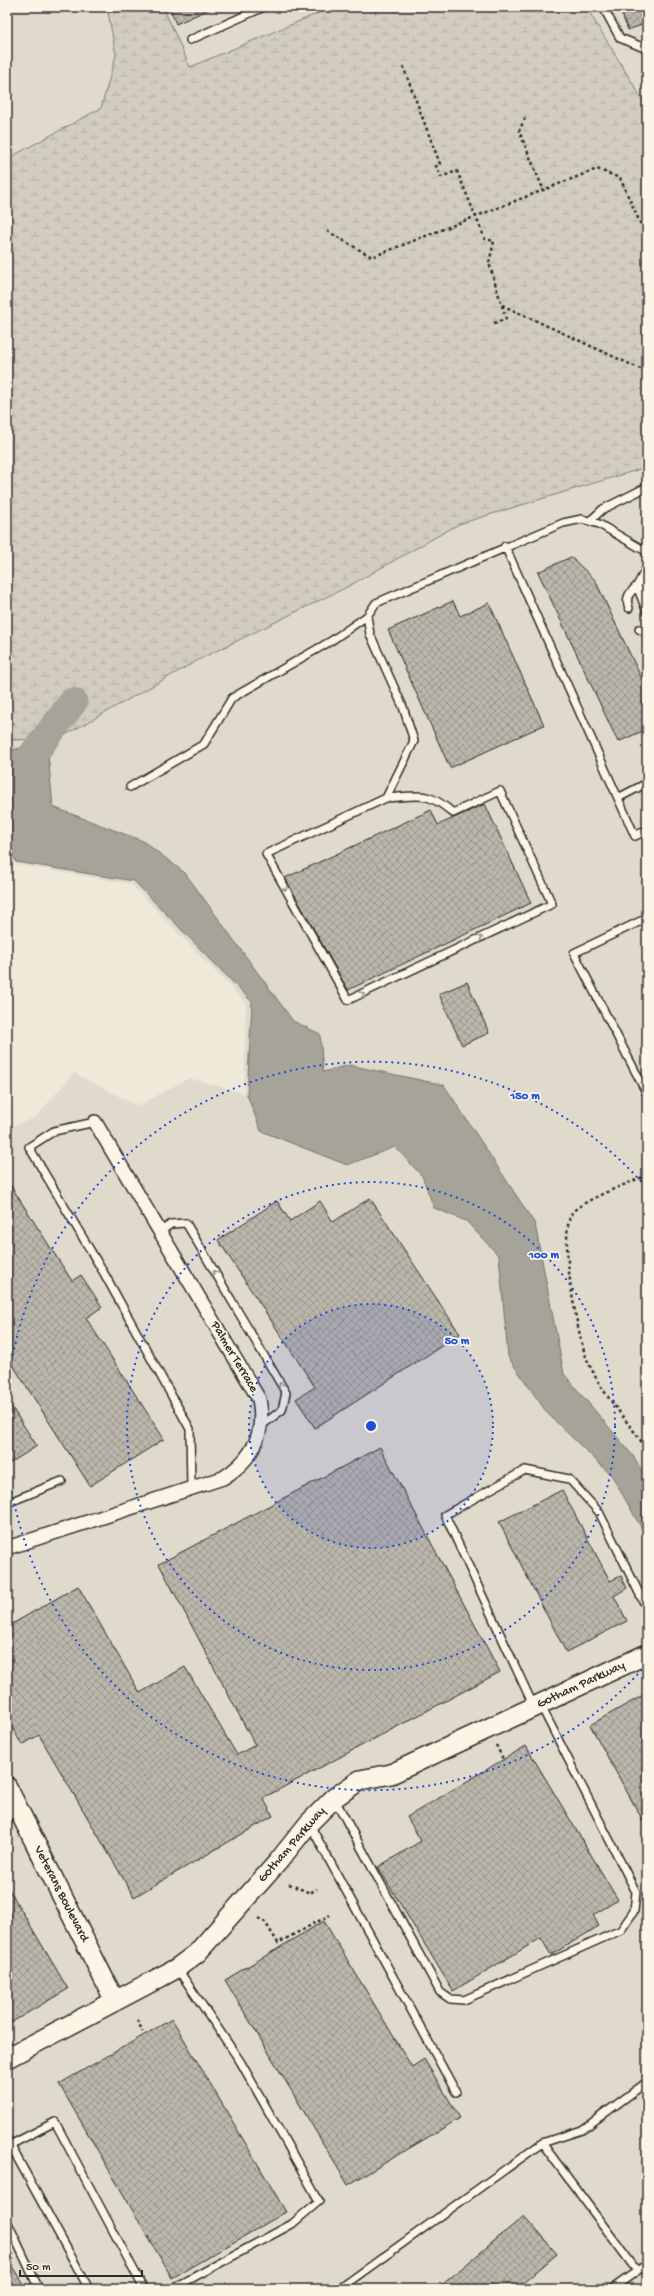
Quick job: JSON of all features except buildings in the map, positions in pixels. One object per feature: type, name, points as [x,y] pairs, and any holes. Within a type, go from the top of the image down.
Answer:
[{"type":"street","name":"Palmer Terrace","points":[[7,1548],[223,1478],[238,1468],[249,1456],[257,1441],[261,1426],[259,1399],[95,1122]]},
{"type":"street","name":"Gotham Parkway","points":[[7,2058],[177,1968],[197,1953],[216,1934],[277,1863],[308,1823],[334,1798],[360,1780],[391,1774],[647,1654]]},
{"type":"street","name":"Veterans Boulevard","points":[[7,1787],[13,1813],[115,2001]]},
{"type":"lane","points":[[190,40],[264,7]]},
{"type":"lane","points":[[603,7],[620,38],[647,49]]},
{"type":"lane","points":[[591,520],[603,509],[647,487]]},
{"type":"lane","points":[[130,787],[204,744],[232,698],[331,641],[367,616],[376,603],[505,546],[573,519],[591,520],[647,552]]},
{"type":"lane","points":[[505,546],[635,836],[647,830]]},
{"type":"lane","points":[[629,608],[627,602],[628,594],[637,586],[647,568]]},
{"type":"lane","points":[[637,586],[647,612]]},
{"type":"lane","points":[[367,616],[370,634],[404,706],[414,741],[386,798],[266,854],[348,1000],[552,904],[500,791],[453,814],[436,799],[427,796],[386,798]]},
{"type":"lane","points":[[639,629],[647,633]]},
{"type":"lane","points":[[618,798],[647,783]]},
{"type":"lane","points":[[647,918],[574,953],[647,1094]]},
{"type":"lane","points":[[95,1122],[54,1131],[29,1147],[105,1275],[190,1428],[191,1488]]},
{"type":"lane","points":[[160,1232],[171,1224],[186,1223],[286,1393],[282,1410],[261,1426]]},
{"type":"lane","points":[[334,1798],[440,1992],[450,1999],[464,2000],[621,1930],[634,1911],[636,1892],[537,1706],[445,1515],[525,1470],[568,1479],[599,1512],[647,1609]]},
{"type":"lane","points":[[7,1503],[62,1481]]},
{"type":"lane","points":[[308,1823],[456,2092]]},
{"type":"lane","points":[[172,2289],[292,2224],[319,2201],[240,2061],[177,1968]]},
{"type":"lane","points":[[339,2289],[542,2143],[582,2130],[647,2082]]},
{"type":"lane","points":[[89,2289],[8,2142],[55,2122],[144,2289]]},
{"type":"lane","points":[[542,2143],[637,2271]]},
{"type":"lane","points":[[7,2221],[39,2289]]},
{"type":"lane","points":[[612,2289],[647,2264]]},
{"type":"path","points":[[403,66],[440,164],[436,166],[440,177],[457,171],[485,239],[494,241],[489,263],[506,319],[491,324]]},
{"type":"path","points":[[525,118],[519,130],[544,190]]},
{"type":"path","points":[[327,231],[372,257],[476,218],[597,169],[620,178],[647,238]]},
{"type":"path","points":[[502,305],[647,372]]},
{"type":"path","points":[[647,1175],[584,1203],[571,1214],[567,1228],[569,1268],[578,1330],[586,1357],[596,1377],[647,1450]]},
{"type":"path","points":[[496,1745],[503,1758]]},
{"type":"path","points":[[289,1884],[310,1893],[317,1889]]},
{"type":"path","points":[[258,1918],[265,1922],[278,1943],[330,1916]]},
{"type":"path","points":[[137,2020],[143,2032]]},
{"type":"shaded area","points":[[7,7],[107,7],[116,55],[101,108],[7,159]]},
{"type":"shaded area","points":[[163,7],[333,7],[190,67]]},
{"type":"shaded area","points":[[583,7],[647,7],[647,107],[588,10]]},
{"type":"shaded area","points":[[647,467],[647,1480],[634,1457],[564,1374],[535,1224],[444,1085],[349,1065],[323,1072],[320,1034],[293,1021],[185,873],[143,841],[52,807],[47,742],[7,751],[7,740],[58,739],[202,658],[349,586],[459,524]]},
{"type":"shaded area","points":[[47,742],[53,807],[143,841],[185,873],[293,1021],[320,1034],[323,1072],[349,1065],[444,1085],[535,1224],[564,1374],[634,1457],[647,1480],[647,1538],[612,1476],[547,1413],[508,1357],[499,1256],[466,1221],[434,1208],[422,1176],[395,1147],[347,1165],[261,1131],[247,1095],[252,1002],[134,881],[16,862],[7,838],[7,751]]},
{"type":"shaded area","points":[[7,838],[16,862],[134,881],[252,1002],[247,1095],[347,1165],[395,1147],[422,1176],[434,1208],[466,1221],[499,1256],[508,1357],[547,1413],[612,1476],[647,1538],[647,2289],[7,2289],[7,1128],[35,1118],[74,1073],[138,1106],[189,1078],[244,1093],[246,1003],[131,884],[13,864],[7,848]]},
{"type":"green space","points":[[107,7],[163,7],[190,67],[333,7],[583,7],[588,10],[647,107],[647,259],[645,261],[647,467],[459,524],[349,586],[202,658],[58,739],[7,740],[7,159],[101,108],[116,55]]},
{"type":"waterway","points":[[18,774],[73,702]]}]
